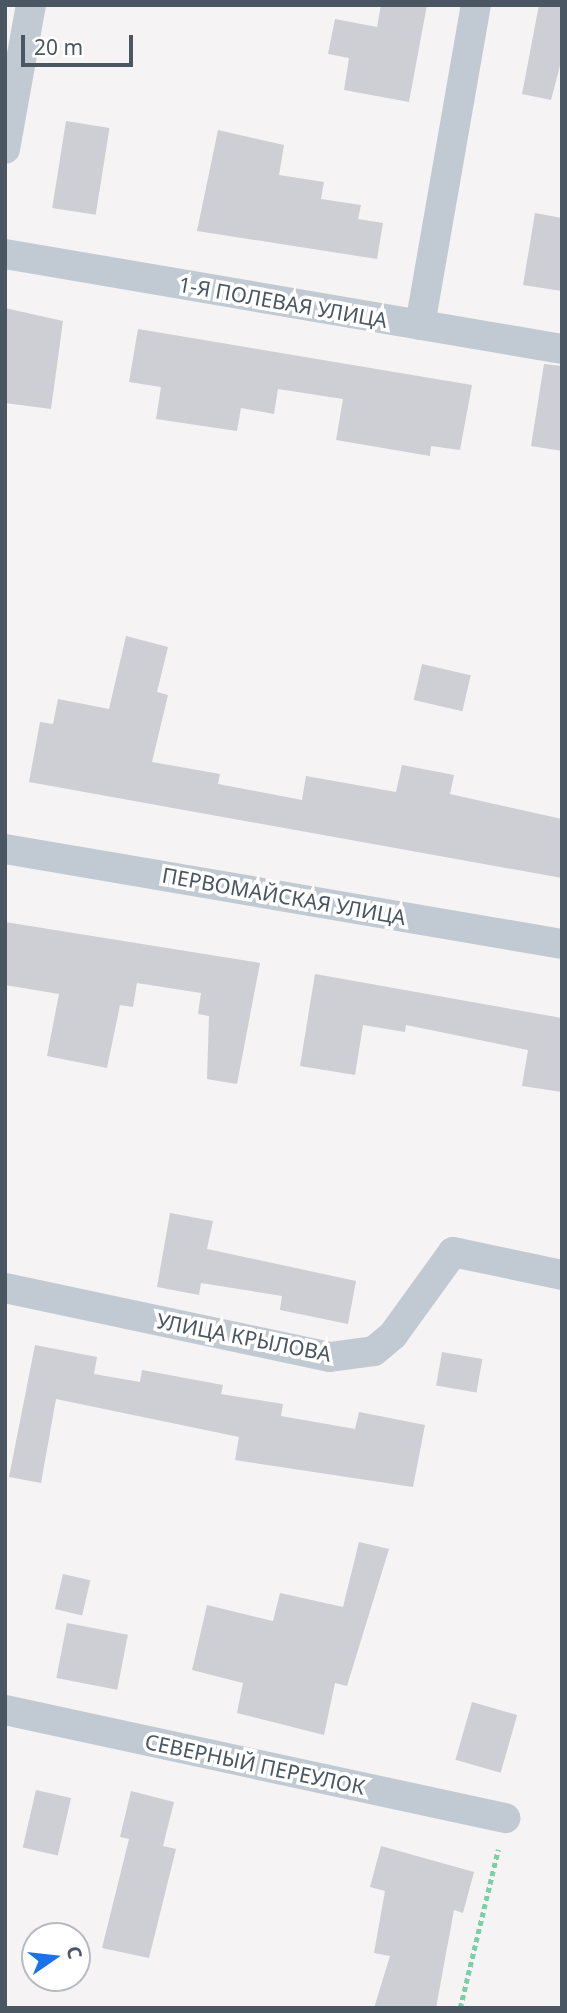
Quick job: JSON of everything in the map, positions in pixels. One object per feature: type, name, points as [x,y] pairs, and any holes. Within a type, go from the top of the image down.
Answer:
[{"type":"street","points":[[5,149],[32,5]]},
{"type":"street","points":[[420,326],[476,5]]},
{"type":"street","name":"1-Я ПОЛЕВАЯ УЛИЦА","points":[[5,254],[562,349]]},
{"type":"street","name":"ПЕРВОМАЙСКАЯ УЛИЦА","points":[[5,849],[562,944]]},
{"type":"street","name":"УЛИЦА КРЫЛОВА","points":[[5,1288],[330,1357],[374,1351],[453,1252],[562,1275]]},
{"type":"street","name":"СЕВЕРНЫЙ ПЕРЕУЛОК","points":[[5,1710],[505,1818]]},
{"type":"path","points":[[460,2008],[505,1818]]},
{"type":"building","points":[[381,5],[427,5],[409,102],[344,90],[349,58],[328,54],[335,19],[377,27]]},
{"type":"building","points":[[539,5],[562,5],[562,58],[551,100],[522,94]]},
{"type":"building","points":[[66,121],[109,128],[96,215],[52,208]]},
{"type":"building","points":[[218,130],[284,145],[279,175],[324,182],[321,199],[361,205],[358,219],[383,223],[377,259],[197,231]]},
{"type":"building","points":[[535,213],[562,218],[562,291],[523,285]]},
{"type":"building","points":[[5,308],[63,321],[51,409],[5,403]]},
{"type":"building","points":[[138,329],[472,385],[460,450],[431,446],[430,456],[336,440],[343,399],[278,389],[274,414],[241,408],[237,431],[156,419],[161,387],[129,382]]},
{"type":"building","points":[[544,364],[562,366],[562,451],[531,446]]},
{"type":"building","points":[[126,636],[168,647],[157,692],[168,695],[152,762],[220,774],[218,784],[302,800],[306,776],[396,792],[402,765],[454,775],[450,794],[562,819],[562,878],[29,782],[40,722],[53,724],[58,699],[109,709]]},
{"type":"building","points":[[422,664],[471,675],[462,711],[414,700]]},
{"type":"building","points":[[5,922],[260,963],[237,1084],[207,1079],[209,1016],[198,1014],[201,993],[137,983],[133,1007],[120,1005],[107,1068],[47,1056],[59,994],[5,985]]},
{"type":"building","points":[[315,974],[562,1018],[562,1092],[522,1086],[528,1050],[406,1025],[405,1032],[363,1025],[355,1075],[300,1066]]},
{"type":"building","points":[[170,1213],[213,1221],[207,1249],[356,1281],[348,1324],[280,1310],[282,1296],[201,1283],[199,1295],[157,1287]]},
{"type":"building","points":[[35,1345],[97,1357],[94,1374],[140,1382],[142,1370],[223,1385],[221,1394],[283,1404],[281,1416],[355,1429],[359,1412],[425,1425],[413,1487],[235,1460],[239,1437],[56,1399],[41,1483],[9,1477]]},
{"type":"building","points":[[442,1352],[482,1359],[476,1393],[436,1385]]},
{"type":"building","points":[[359,1542],[389,1549],[347,1686],[335,1683],[324,1735],[237,1713],[243,1683],[192,1670],[207,1605],[273,1621],[280,1593],[343,1607]]},
{"type":"building","points":[[63,1574],[90,1580],[82,1615],[55,1609]]},
{"type":"building","points":[[67,1623],[128,1635],[117,1690],[56,1678]]},
{"type":"building","points":[[472,1702],[517,1715],[501,1773],[455,1760]]},
{"type":"building","points":[[36,1790],[71,1798],[58,1856],[23,1847]]},
{"type":"building","points":[[131,1791],[174,1802],[163,1846],[176,1849],[149,1958],[102,1948],[129,1839],[120,1837]]},
{"type":"building","points":[[381,1846],[474,1872],[463,1913],[454,1910],[436,2008],[374,2008],[390,1956],[374,1953],[385,1891],[370,1887]]}]
